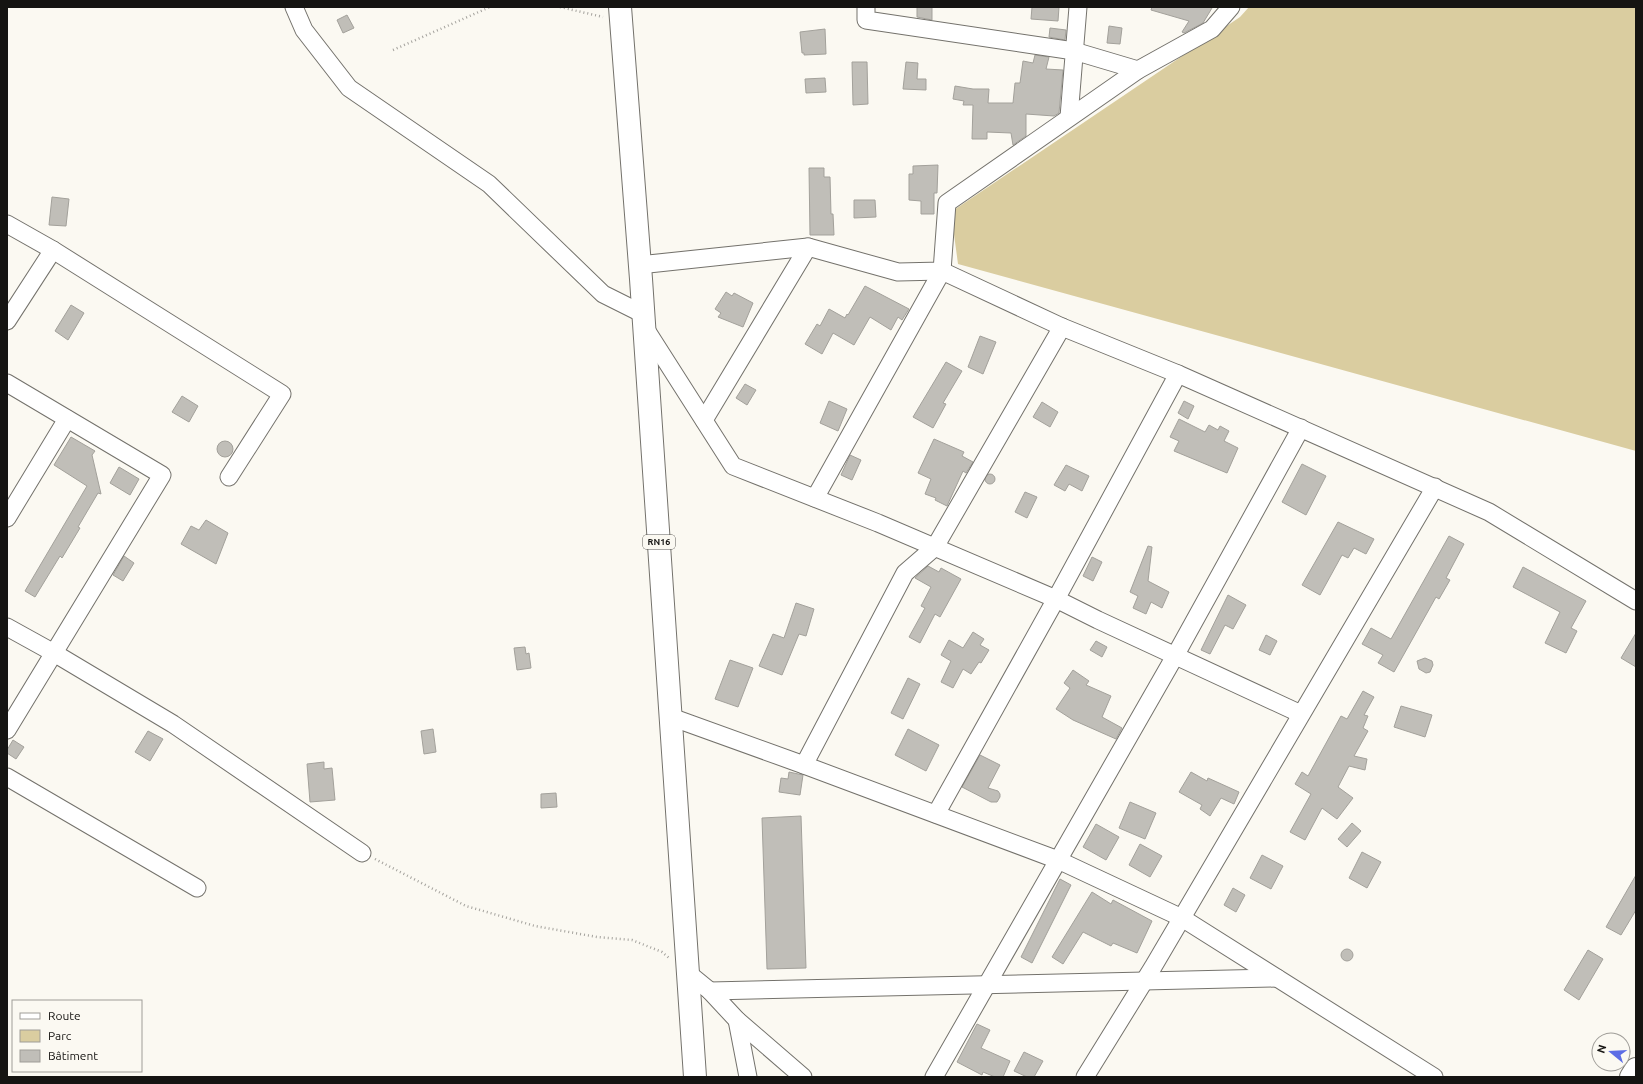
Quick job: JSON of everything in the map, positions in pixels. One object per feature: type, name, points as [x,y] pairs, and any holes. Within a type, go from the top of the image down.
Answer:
[{"type":"main road","name":"RN16","points":[[621,14],[695,1077]]},
{"type":"main road","points":[[1631,1077],[1636,1069]]},
{"type":"street","points":[[294,7],[304,30],[349,88],[489,184],[603,294],[643,320],[733,466],[935,547],[1056,599],[1301,714]]},
{"type":"street","points":[[866,7],[866,20],[1074,51],[1138,70]]},
{"type":"street","points":[[1070,117],[1078,7]]},
{"type":"street","points":[[815,498],[942,271],[947,203],[1138,70],[1212,29],[1230,7]]},
{"type":"street","points":[[7,224],[53,250],[282,394],[228,477]]},
{"type":"street","points":[[704,420],[808,247]]},
{"type":"street","points":[[639,265],[808,247],[898,272],[942,271],[1062,327],[1178,374],[1489,512],[1636,601]]},
{"type":"street","points":[[7,321],[53,250]]},
{"type":"street","points":[[804,765],[905,573],[935,547],[1062,327]]},
{"type":"street","points":[[936,814],[1056,599],[1178,374]]},
{"type":"street","points":[[7,383],[162,475],[7,730]]},
{"type":"street","points":[[7,518],[67,419]]},
{"type":"street","points":[[934,1077],[1175,656],[1301,428]]},
{"type":"street","points":[[1085,1077],[1182,918],[1435,488]]},
{"type":"street","points":[[7,627],[54,653],[172,724],[362,853]]},
{"type":"street","points":[[671,718],[804,765],[1058,860],[1182,918],[1434,1077]]},
{"type":"street","points":[[7,777],[196,888]]},
{"type":"street","points":[[688,973],[710,991],[737,1020],[803,1077]]},
{"type":"street","points":[[710,991],[1277,978]]},
{"type":"street","points":[[737,1020],[748,1077]]},
{"type":"path","points":[[393,50],[490,7]]},
{"type":"path","points":[[560,7],[621,14]]},
{"type":"path","points":[[362,853],[466,906],[535,926],[597,937],[632,940],[662,952],[688,973]]},
{"type":"green space","points":[[1249,7],[1636,7],[1636,451],[958,264],[951,212],[1240,17]]},
{"type":"building","points":[[917,7],[932,7],[932,20],[917,17]]},
{"type":"building","points":[[1032,7],[1059,7],[1058,21],[1031,19]]},
{"type":"building","points":[[1152,7],[1212,8],[1203,23],[1184,33],[1182,32],[1189,21],[1151,10]]},
{"type":"building","points":[[347,15],[354,28],[343,33],[337,20]]},
{"type":"building","points":[[1109,26],[1122,28],[1120,44],[1107,43]]},
{"type":"building","points":[[1050,28],[1066,30],[1065,40],[1049,37]]},
{"type":"building","points":[[825,29],[826,54],[804,55],[804,53],[802,53],[800,32]]},
{"type":"building","points":[[1035,55],[1049,57],[1046,69],[1063,70],[1059,113],[1054,116],[1026,114],[1026,136],[1013,145],[1011,133],[987,132],[987,139],[972,139],[973,105],[963,105],[964,101],[953,99],[955,86],[973,89],[989,89],[988,103],[1013,103],[1015,83],[1020,83],[1023,61],[1033,63]]},
{"type":"building","points":[[852,62],[867,62],[868,104],[853,105]]},
{"type":"building","points":[[906,62],[918,63],[917,79],[926,79],[926,90],[903,89]]},
{"type":"building","points":[[825,78],[826,92],[806,93],[805,79]]},
{"type":"building","points":[[938,165],[937,193],[934,193],[934,214],[921,214],[921,201],[909,200],[909,174],[913,174],[913,166]]},
{"type":"building","points":[[809,168],[824,168],[824,177],[830,177],[831,214],[833,214],[834,235],[810,235]]},
{"type":"building","points":[[52,197],[69,199],[66,226],[49,225]]},
{"type":"building","points":[[854,200],[875,200],[876,217],[854,218]]},
{"type":"building","points":[[865,286],[909,309],[902,320],[898,317],[891,330],[870,317],[854,345],[833,333],[822,354],[805,344],[817,324],[820,326],[829,309],[845,318]]},
{"type":"building","points":[[726,292],[732,296],[734,293],[753,303],[743,327],[718,317],[721,313],[715,309]]},
{"type":"building","points":[[71,305],[84,313],[68,340],[55,331]]},
{"type":"building","points":[[980,336],[996,342],[983,374],[968,367]]},
{"type":"building","points":[[946,362],[962,371],[943,403],[946,404],[933,428],[913,417]]},
{"type":"building","points":[[745,384],[756,390],[747,405],[736,398]]},
{"type":"building","points":[[182,396],[198,406],[189,422],[172,412]]},
{"type":"building","points":[[829,401],[847,409],[838,431],[820,423]]},
{"type":"building","points":[[1184,401],[1194,406],[1188,419],[1178,413]]},
{"type":"building","points":[[1042,402],[1058,412],[1050,427],[1033,417]]},
{"type":"building","points":[[1179,419],[1205,432],[1209,425],[1218,430],[1220,426],[1229,431],[1224,441],[1238,448],[1227,473],[1174,451],[1179,441],[1170,437]]},
{"type":"building","points":[[71,437],[95,451],[92,455],[101,494],[98,493],[78,527],[80,528],[62,558],[60,556],[35,597],[25,591],[87,486],[54,465]]},
{"type":"building","points":[[934,439],[964,452],[962,456],[973,462],[966,473],[963,471],[947,506],[935,500],[936,498],[925,494],[931,479],[918,473]]},
{"type":"building","points":[[225,441],[232,446],[233,449],[228,456],[225,457],[218,452],[217,449],[222,442]]},
{"type":"building","points":[[850,455],[861,460],[852,480],[841,475]]},
{"type":"building","points":[[1302,464],[1326,476],[1306,515],[1282,502]]},
{"type":"building","points":[[1066,465],[1089,476],[1082,491],[1069,484],[1065,491],[1054,485]]},
{"type":"building","points":[[119,467],[139,479],[130,495],[110,483]]},
{"type":"building","points":[[988,474],[992,474],[994,475],[994,483],[988,484],[985,481],[985,477]]},
{"type":"building","points":[[1025,492],[1037,497],[1027,518],[1015,512]]},
{"type":"building","points":[[206,520],[228,533],[216,564],[181,544],[191,526],[199,530]]},
{"type":"building","points":[[1338,522],[1374,539],[1366,554],[1354,548],[1348,558],[1342,555],[1320,595],[1302,585]]},
{"type":"building","points":[[1449,536],[1464,544],[1446,578],[1450,580],[1439,599],[1436,597],[1394,672],[1378,663],[1383,655],[1362,644],[1371,628],[1391,639]]},
{"type":"building","points":[[1148,546],[1152,547],[1148,581],[1169,592],[1162,608],[1151,602],[1146,614],[1133,608],[1138,596],[1130,592]]},
{"type":"building","points":[[124,556],[134,563],[123,581],[113,575]]},
{"type":"building","points":[[1092,557],[1102,562],[1093,581],[1083,576]]},
{"type":"building","points":[[928,566],[939,572],[941,568],[961,579],[940,617],[935,614],[920,643],[909,637],[925,608],[921,606],[931,587],[915,578]]},
{"type":"building","points":[[1523,567],[1586,601],[1571,628],[1577,631],[1566,653],[1545,643],[1560,612],[1513,587]]},
{"type":"building","points":[[1228,595],[1246,605],[1233,629],[1225,625],[1210,654],[1201,650]]},
{"type":"building","points":[[796,603],[814,609],[806,636],[799,634],[782,675],[759,666],[773,634],[784,638]]},
{"type":"building","points":[[973,632],[984,639],[980,645],[989,650],[981,663],[979,662],[971,674],[963,669],[953,688],[941,682],[951,661],[941,655],[949,640],[963,648]]},
{"type":"building","points":[[1636,633],[1636,667],[1621,658]]},
{"type":"building","points":[[1266,635],[1277,641],[1270,655],[1259,650]]},
{"type":"building","points":[[1096,641],[1107,647],[1102,657],[1090,650]]},
{"type":"building","points":[[525,647],[526,654],[529,653],[531,668],[517,670],[514,648]]},
{"type":"building","points":[[1425,658],[1432,661],[1433,665],[1430,672],[1426,673],[1419,669],[1417,661]]},
{"type":"building","points":[[730,660],[753,668],[738,707],[715,699]]},
{"type":"building","points":[[1073,670],[1089,681],[1086,685],[1111,696],[1102,717],[1122,728],[1116,739],[1073,720],[1056,709],[1070,688],[1064,683]]},
{"type":"building","points":[[908,678],[920,684],[903,719],[891,713]]},
{"type":"building","points":[[1363,691],[1374,697],[1364,715],[1368,716],[1363,728],[1368,731],[1354,756],[1367,759],[1365,770],[1349,766],[1338,787],[1353,798],[1337,819],[1322,808],[1305,840],[1290,832],[1311,794],[1295,784],[1302,772],[1308,776],[1341,716],[1347,719]]},
{"type":"building","points":[[1401,706],[1432,715],[1425,737],[1394,727]]},
{"type":"building","points":[[433,729],[436,752],[424,754],[421,731]]},
{"type":"building","points":[[908,729],[939,745],[926,771],[895,755]]},
{"type":"building","points":[[148,731],[163,739],[150,761],[135,752]]},
{"type":"building","points":[[13,740],[24,747],[16,759],[7,753],[7,750]]},
{"type":"building","points":[[980,755],[1000,765],[988,788],[998,791],[1000,794],[997,802],[991,802],[962,787]]},
{"type":"building","points":[[324,762],[324,769],[332,768],[335,800],[310,802],[307,764]]},
{"type":"building","points":[[789,772],[803,775],[800,795],[779,792],[781,778],[788,779]]},
{"type":"building","points":[[1191,772],[1207,781],[1208,778],[1239,792],[1234,804],[1221,798],[1210,816],[1200,809],[1202,805],[1179,792]]},
{"type":"building","points":[[556,793],[557,807],[541,808],[541,794]]},
{"type":"building","points":[[1130,802],[1156,813],[1145,839],[1119,828]]},
{"type":"building","points":[[801,816],[806,968],[767,969],[762,818]]},
{"type":"building","points":[[1352,823],[1361,831],[1347,847],[1338,839]]},
{"type":"building","points":[[1096,824],[1119,837],[1106,860],[1083,847]]},
{"type":"building","points":[[1140,844],[1162,856],[1150,877],[1129,865]]},
{"type":"building","points":[[1362,852],[1381,862],[1367,888],[1349,878]]},
{"type":"building","points":[[1262,855],[1283,866],[1271,889],[1250,878]]},
{"type":"building","points":[[1636,875],[1636,910],[1621,935],[1606,927]]},
{"type":"building","points":[[1060,879],[1071,885],[1032,963],[1021,957]]},
{"type":"building","points":[[1233,888],[1245,895],[1236,912],[1224,905]]},
{"type":"building","points":[[1092,892],[1111,904],[1113,900],[1152,921],[1137,953],[1113,943],[1111,946],[1083,932],[1063,964],[1052,957]]},
{"type":"building","points":[[1345,949],[1349,949],[1353,955],[1349,961],[1345,961],[1341,957],[1341,953]]},
{"type":"building","points":[[1588,950],[1603,959],[1579,1000],[1564,990]]},
{"type":"building","points":[[977,1024],[990,1030],[981,1048],[1010,1061],[1003,1077],[995,1077],[983,1072],[982,1075],[957,1062]]},
{"type":"building","points":[[1024,1052],[1043,1061],[1034,1077],[1027,1077],[1014,1071]]}]
